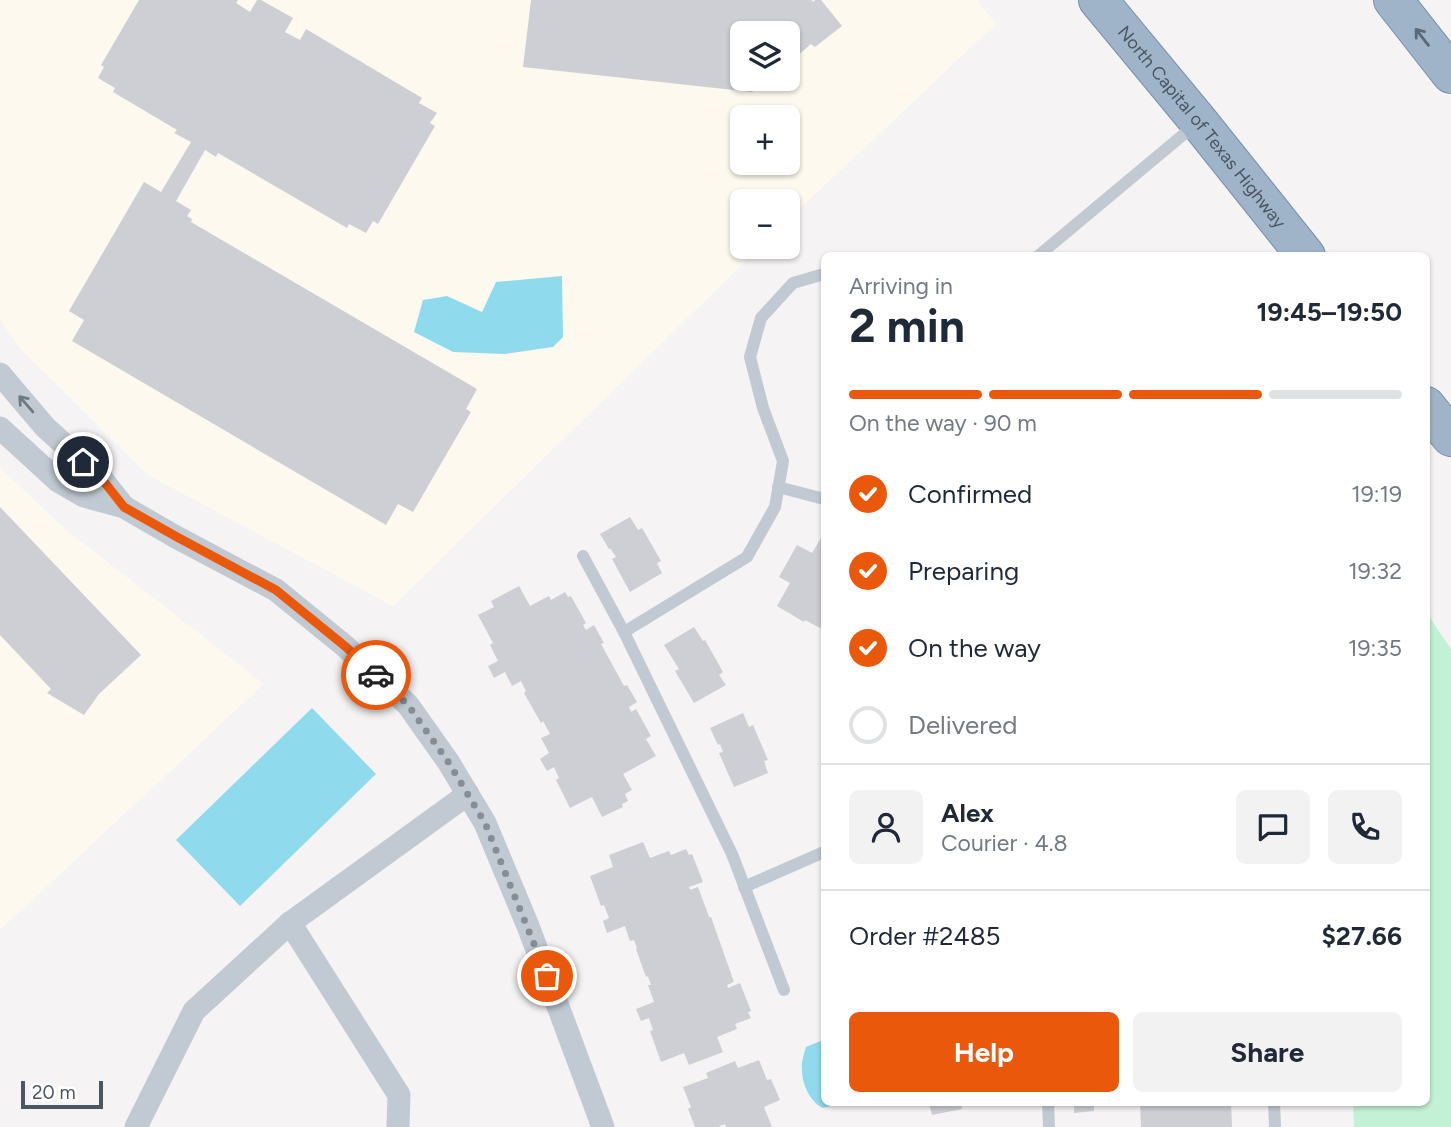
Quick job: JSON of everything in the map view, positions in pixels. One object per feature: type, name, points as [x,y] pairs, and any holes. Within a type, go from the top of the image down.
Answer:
[{"type":"highway","name":"North Capital of Texas Highway","points":[[1098,0],[1303,252]]},
{"type":"highway","points":[[1393,0],[1451,74]]},
{"type":"highway","points":[[1430,411],[1451,437]]},
{"type":"street","points":[[0,373],[45,426],[102,479],[124,507]]},
{"type":"street","points":[[0,428],[58,481],[84,496],[124,507],[276,590],[346,647],[408,705],[449,763],[485,823],[603,1127]]},
{"type":"street","points":[[136,1127],[194,1011],[290,923],[468,794]]},
{"type":"street","points":[[290,923],[399,1095],[398,1127]]},
{"type":"lane","points":[[1043,252],[1199,122]]},
{"type":"lane","points":[[624,632],[747,557],[775,507],[783,461],[763,408],[750,357],[761,318],[793,283],[821,275]]},
{"type":"lane","points":[[778,487],[821,498]]},
{"type":"lane","points":[[583,556],[624,632],[732,855],[784,990]]},
{"type":"lane","points":[[744,887],[821,853]]},
{"type":"lane","points":[[1048,1106],[1049,1127]]},
{"type":"lane","points":[[1274,1106],[1275,1127]]},
{"type":"shaded area","points":[[0,0],[977,0],[996,24],[800,209],[800,189],[730,189],[730,259],[748,259],[393,606],[148,475],[19,348],[0,320]]},
{"type":"shaded area","points":[[0,468],[65,529],[264,684],[0,930]]},
{"type":"green space","points":[[1430,618],[1451,649],[1451,1127],[1354,1127],[1353,1106],[1430,1106]]},
{"type":"water","points":[[562,276],[563,337],[553,347],[505,354],[453,352],[414,332],[423,300],[447,296],[482,312],[496,282]]},
{"type":"water","points":[[312,708],[376,774],[240,906],[176,840]]},
{"type":"water","points":[[821,1041],[821,1106],[831,1106],[823,1108],[814,1102],[803,1081],[802,1067],[806,1047]]},
{"type":"building","points":[[139,0],[238,0],[236,3],[250,12],[257,0],[261,0],[293,18],[285,32],[300,40],[306,29],[422,98],[419,103],[437,113],[430,123],[435,126],[378,224],[373,221],[366,233],[349,224],[347,228],[218,153],[216,157],[205,150],[176,201],[191,210],[187,216],[192,219],[191,222],[477,389],[466,409],[471,412],[413,512],[398,504],[386,525],[72,341],[84,320],[69,311],[144,182],[161,192],[191,142],[174,133],[177,130],[113,92],[115,88],[98,78],[104,67],[101,65]]},
{"type":"building","points":[[531,0],[821,0],[842,26],[815,47],[811,44],[800,54],[800,21],[730,21],[730,90],[523,67]]},
{"type":"building","points":[[0,507],[141,655],[99,694],[84,715],[47,693],[51,689],[0,635]]},
{"type":"building","points":[[630,517],[638,530],[642,528],[661,561],[657,563],[662,573],[630,592],[612,559],[616,557],[600,534]]},
{"type":"building","points":[[821,538],[821,628],[777,606],[790,583],[779,577],[797,545],[812,553]]},
{"type":"building","points":[[519,586],[530,606],[549,596],[551,600],[565,592],[568,597],[571,596],[586,623],[583,625],[586,630],[594,625],[604,643],[601,644],[624,686],[627,685],[637,702],[629,707],[631,712],[636,709],[651,736],[646,739],[656,756],[623,774],[632,790],[625,794],[628,801],[622,804],[623,807],[602,817],[592,797],[570,808],[556,780],[559,778],[554,767],[547,771],[540,759],[549,753],[541,738],[550,734],[524,693],[526,691],[521,681],[512,686],[505,672],[494,678],[488,666],[498,661],[490,645],[493,643],[478,615],[494,607],[491,601]]},
{"type":"building","points":[[694,627],[703,641],[705,640],[723,672],[719,675],[726,685],[694,703],[675,671],[679,669],[664,645]]},
{"type":"building","points":[[743,713],[749,727],[753,725],[768,760],[764,761],[768,773],[734,787],[719,753],[723,752],[720,744],[718,745],[710,728]]},
{"type":"building","points":[[643,842],[650,858],[669,851],[671,855],[686,849],[689,855],[692,854],[703,882],[689,887],[690,890],[698,887],[711,917],[734,982],[727,985],[728,988],[740,983],[751,1011],[748,1012],[751,1018],[735,1024],[737,1029],[717,1037],[723,1052],[689,1065],[684,1053],[661,1062],[650,1031],[653,1030],[649,1018],[641,1021],[636,1009],[654,1002],[648,976],[646,977],[634,940],[630,941],[625,926],[607,933],[603,921],[609,918],[604,905],[601,906],[590,876],[613,867],[609,855]]},
{"type":"building","points":[[759,1060],[767,1080],[771,1079],[780,1100],[764,1107],[772,1127],[726,1127],[725,1124],[717,1127],[695,1127],[683,1087],[708,1078],[706,1073],[735,1061],[738,1068]]},
{"type":"building","points":[[930,1106],[962,1106],[962,1109],[932,1115]]},
{"type":"building","points":[[1074,1106],[1094,1106],[1094,1111],[1074,1113]]},
{"type":"building","points":[[1140,1106],[1231,1106],[1232,1127],[1141,1127]]},
{"type":"way so far","points":[[376,675],[408,705],[449,763],[485,823],[547,976]]},
{"type":"route","points":[[83,462],[102,479],[124,507],[276,590],[376,675]]}]
